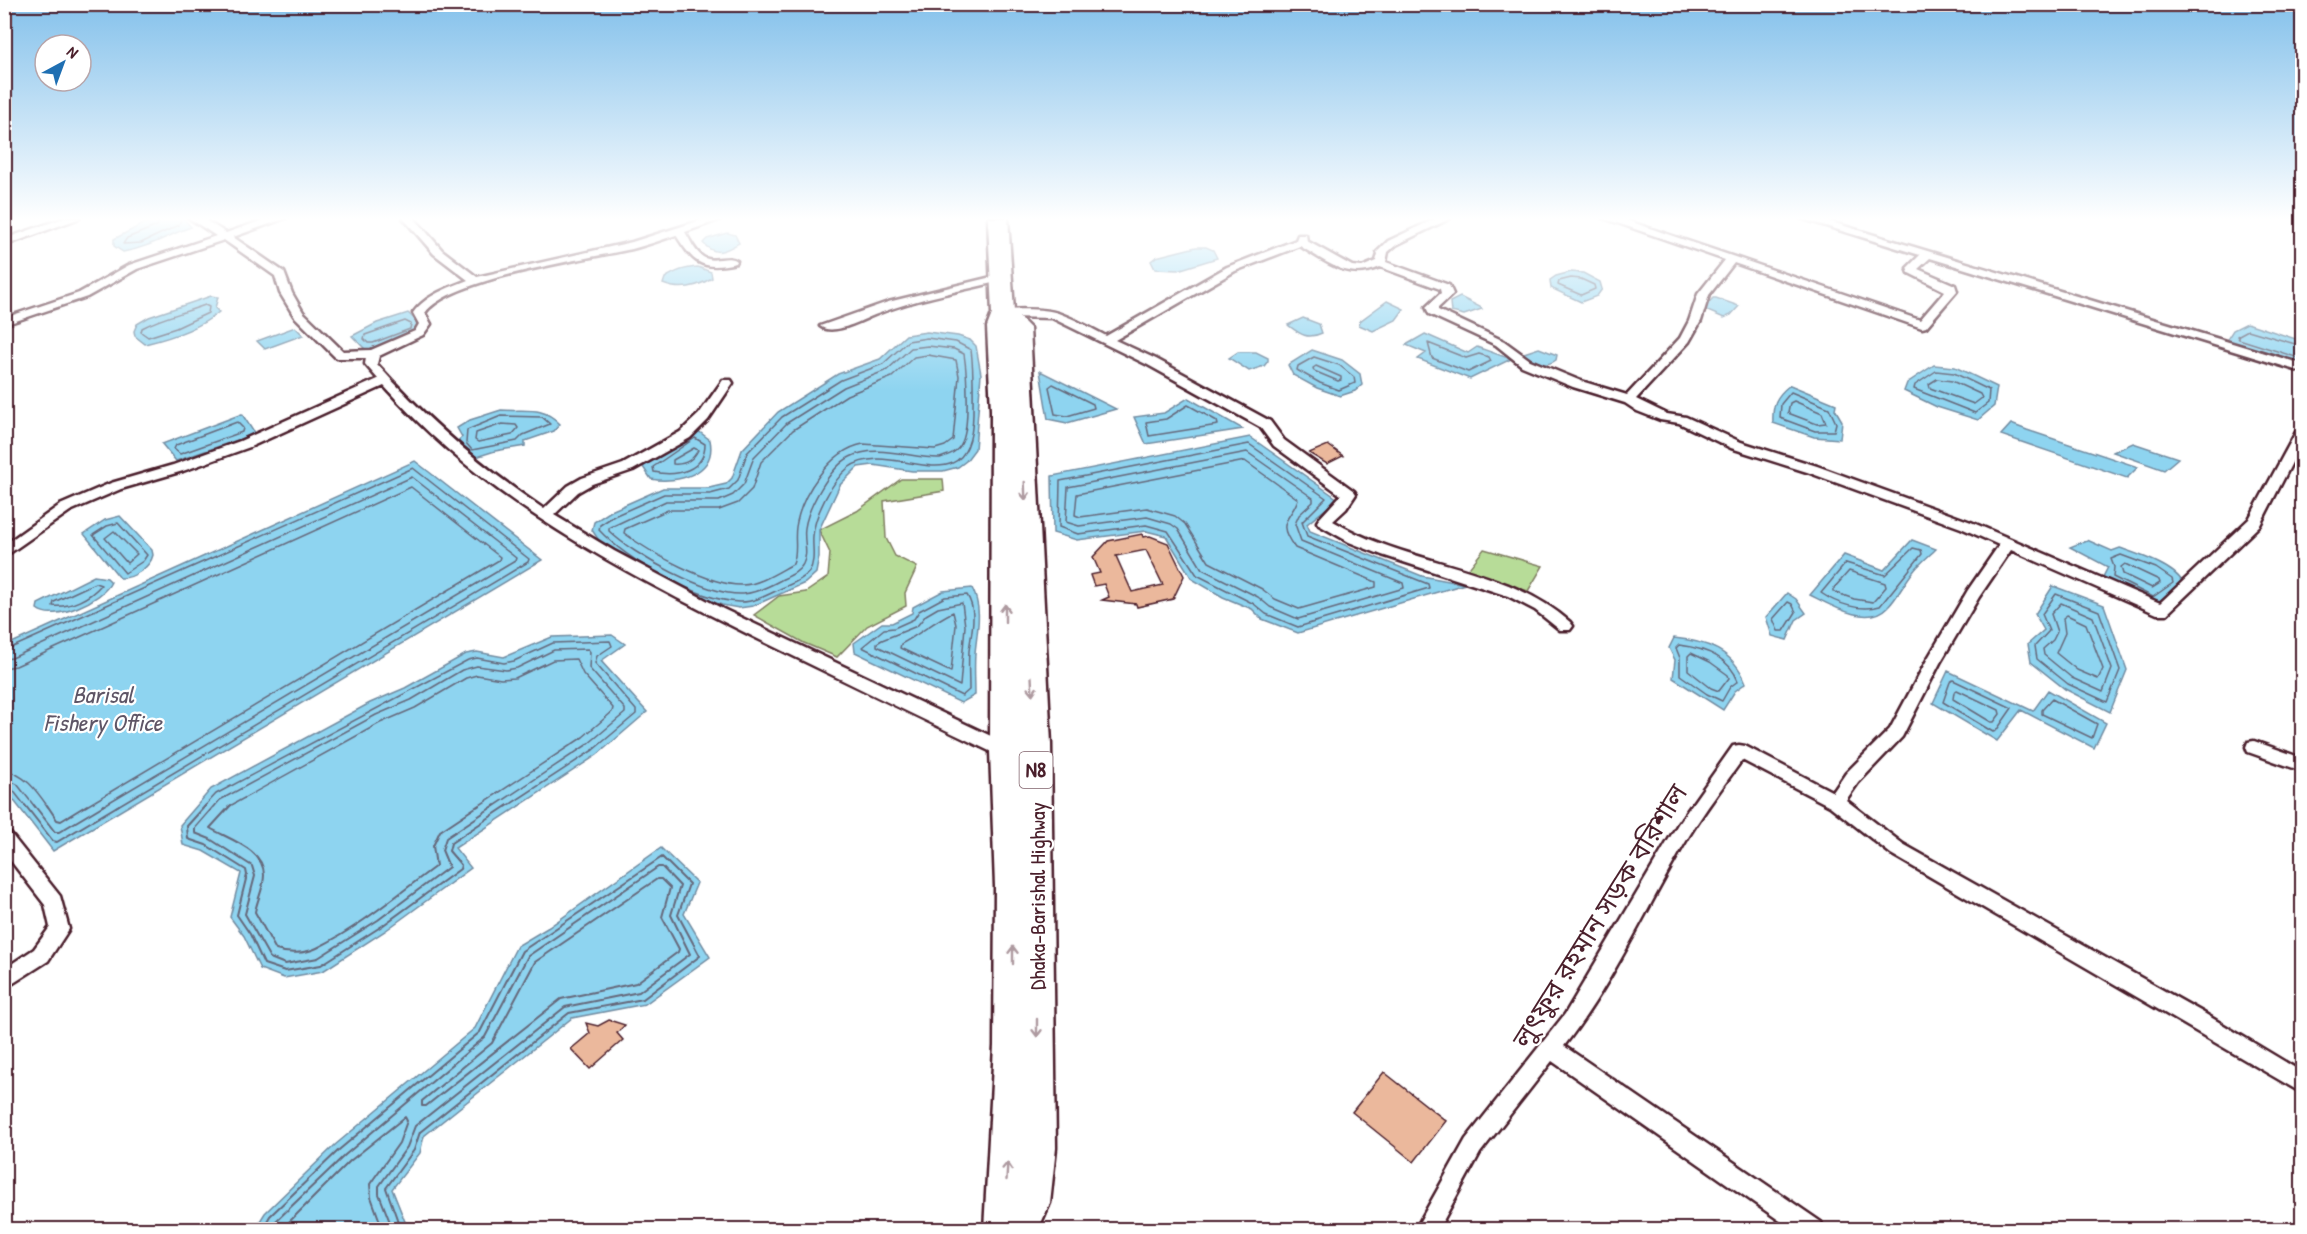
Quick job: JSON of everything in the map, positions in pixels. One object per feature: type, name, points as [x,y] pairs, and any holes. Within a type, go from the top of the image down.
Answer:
[{"type":"highway","name":"Dhaka-Barishal Highway","points":[[1000,278],[1003,314],[998,327],[1004,410],[1005,751],[1012,886],[1013,1046],[1005,1230]]},
{"type":"highway","name":"Dhaka-Barishal Highway","points":[[1003,314],[1019,328],[1035,744],[1038,886],[1036,1148],[1029,1203],[1015,1230]]},
{"type":"street","points":[[4,322],[83,296],[118,276]]},
{"type":"street","points":[[281,276],[286,293],[298,314],[340,355],[373,354],[419,333],[425,324],[419,313],[427,303],[491,276]]},
{"type":"street","points":[[469,276],[476,281]]},
{"type":"street","points":[[1107,340],[1219,276]]},
{"type":"street","points":[[1414,276],[1445,287],[1447,294],[1432,307],[1433,312],[1500,343],[1526,363],[1577,384],[1629,400],[1641,408],[1664,417],[1682,420],[1736,445],[1812,469],[1966,525],[2162,610],[2255,522],[2302,432]]},
{"type":"street","points":[[1629,400],[1685,340],[1695,321],[1704,294],[1719,276]]},
{"type":"street","points":[[1780,276],[1922,325],[1951,291],[1951,287],[1923,276]]},
{"type":"street","points":[[1999,276],[2302,368]]},
{"type":"street","points":[[826,326],[838,325],[892,304],[1000,278]]},
{"type":"street","points":[[1003,314],[1054,315],[1107,340],[1265,424],[1279,442],[1349,494],[1341,506],[1324,522],[1335,530],[1406,559],[1507,589],[1550,611],[1565,626]]},
{"type":"street","points":[[373,354],[370,364],[384,381],[468,463],[615,561],[1005,751]]},
{"type":"street","points":[[4,552],[65,508],[116,486],[178,468],[245,444],[384,381]]},
{"type":"street","points":[[546,515],[573,489],[587,481],[628,467],[685,435],[704,417],[728,382]]},
{"type":"street","points":[[2006,546],[1950,633],[1896,733],[1852,778],[1836,801],[1897,849],[2195,1018],[2302,1083]]},
{"type":"street","points":[[2254,747],[2302,765]]},
{"type":"street","name":"লুৎফুর রহমান সড়ক বরিশাল","points":[[1426,1230],[1473,1146],[1551,1049],[1602,972],[1684,829],[1739,751],[1836,801]]},
{"type":"street","points":[[4,838],[54,902],[60,929],[41,955],[4,980]]},
{"type":"street","points":[[1551,1049],[1813,1230]]},
{"type":"green space","points":[[901,479],[943,479],[944,491],[884,501],[886,538],[895,556],[917,567],[905,593],[906,606],[867,626],[837,657],[804,643],[754,615],[779,596],[806,592],[828,577],[830,553],[819,530],[857,511]]},
{"type":"green space","points":[[1484,549],[1543,566],[1528,591],[1466,572]]},
{"type":"water","points":[[669,276],[712,276],[712,278],[688,287],[676,287],[663,284]]},
{"type":"water","points":[[1556,276],[1588,276],[1600,282],[1602,289],[1597,296],[1581,302],[1551,288],[1550,280]]},
{"type":"water","points":[[211,296],[218,297],[215,308],[219,312],[203,323],[174,336],[145,344],[135,336],[134,331],[137,324],[149,317]]},
{"type":"water","points":[[1460,297],[1482,309],[1464,315],[1451,312],[1450,302]]},
{"type":"water","points":[[1713,298],[1739,306],[1731,315],[1724,318],[1703,309]]},
{"type":"water","points":[[1387,301],[1404,309],[1396,320],[1373,331],[1359,325],[1360,321]]},
{"type":"water","points":[[408,313],[422,326],[396,343],[380,348],[365,349],[352,336],[377,323]]},
{"type":"water","points":[[1303,318],[1319,324],[1322,333],[1312,336],[1304,335],[1288,325]]},
{"type":"water","points":[[2247,323],[2302,341],[2302,365],[2226,341],[2233,330]]},
{"type":"water","points":[[295,327],[303,335],[265,349],[257,341]]},
{"type":"water","points":[[927,332],[958,336],[970,340],[976,346],[981,374],[975,449],[958,467],[943,471],[912,471],[873,465],[858,467],[840,485],[819,530],[819,557],[816,573],[805,583],[753,606],[739,608],[722,605],[693,595],[602,545],[592,530],[594,522],[611,511],[663,488],[709,488],[726,484],[732,478],[742,450],[778,412],[838,374],[880,359],[906,335]]},
{"type":"water","points":[[1425,334],[1468,353],[1477,347],[1511,359],[1470,379],[1418,359],[1426,353],[1406,345]]},
{"type":"water","points":[[1539,348],[1557,355],[1556,360],[1541,364],[1529,359],[1524,353]]},
{"type":"water","points":[[1312,350],[1342,360],[1360,374],[1362,385],[1355,391],[1340,396],[1317,388],[1293,375],[1288,365]]},
{"type":"water","points":[[1238,352],[1256,352],[1268,358],[1268,361],[1264,366],[1249,371],[1229,358]]},
{"type":"water","points":[[1934,365],[1955,367],[1997,387],[1994,406],[1978,420],[1937,407],[1904,391],[1907,383]]},
{"type":"water","points":[[1040,371],[1116,409],[1067,423],[1048,419]]},
{"type":"water","points":[[1790,385],[1836,404],[1835,409],[1842,421],[1840,439],[1814,437],[1773,423],[1776,401]]},
{"type":"water","points":[[1188,398],[1243,429],[1146,444],[1134,417],[1164,413]]},
{"type":"water","points":[[501,410],[540,412],[547,414],[560,424],[554,431],[525,441],[525,446],[495,451],[470,459],[454,444],[462,437],[457,428],[470,420]]},
{"type":"water","points":[[242,414],[255,434],[176,461],[162,444]]},
{"type":"water","points":[[2011,424],[2138,467],[2127,478],[2001,435]]},
{"type":"water","points":[[697,430],[710,440],[711,452],[701,469],[683,478],[651,479],[643,467],[666,449]]},
{"type":"water","points":[[1250,437],[1338,499],[1307,524],[1310,531],[1422,576],[1465,584],[1298,633],[1262,619],[1252,609],[1223,597],[1192,579],[1166,536],[1146,531],[1077,540],[1053,533],[1052,476]]},
{"type":"water","points":[[2133,443],[2178,458],[2164,470],[2113,452]]},
{"type":"water","name":"Barisal Fishery Office","points":[[415,461],[542,560],[53,851],[5,789],[5,646]]},
{"type":"water","points":[[120,516],[152,550],[153,555],[144,568],[135,575],[125,578],[120,578],[84,534],[105,520]]},
{"type":"water","points":[[1912,540],[1936,549],[1915,569],[1892,603],[1880,613],[1860,615],[1849,613],[1810,595],[1844,555],[1884,570]]},
{"type":"water","points":[[2087,540],[2112,551],[2120,548],[2155,561],[2172,571],[2183,583],[2155,604],[2102,579],[2108,567],[2070,547]]},
{"type":"water","points":[[94,576],[107,578],[111,582],[106,589],[89,602],[77,608],[55,613],[45,613],[37,609],[38,604]]},
{"type":"water","points":[[2053,586],[2104,605],[2127,670],[2110,712],[2065,689],[2031,662],[2028,644],[2044,630],[2035,614]]},
{"type":"water","points":[[972,588],[978,612],[975,695],[961,703],[855,652],[854,643],[882,623],[892,623],[912,613],[913,607],[943,591]]},
{"type":"water","points":[[1787,593],[1796,599],[1806,613],[1796,620],[1787,640],[1772,636],[1766,617]]},
{"type":"water","points":[[612,635],[625,644],[601,661],[647,712],[597,755],[455,848],[471,868],[385,931],[323,971],[284,978],[260,969],[244,936],[230,917],[241,873],[203,851],[183,845],[180,825],[211,789],[466,654],[477,652],[504,657],[552,637]]},
{"type":"water","points":[[1674,638],[1708,645],[1718,650],[1726,655],[1741,672],[1746,683],[1735,691],[1723,710],[1673,678],[1675,660],[1669,648]]},
{"type":"water","points":[[1948,671],[2033,711],[2048,690],[2106,723],[2094,748],[2021,710],[1997,741],[1933,703]]},
{"type":"water","points":[[661,848],[697,883],[684,914],[710,957],[645,1004],[572,1018],[424,1136],[420,1153],[392,1189],[408,1229],[255,1229],[265,1213],[335,1145],[475,1028],[517,946],[549,927]]},
{"type":"building","points":[[1328,445],[1343,456],[1327,464],[1309,453]]},
{"type":"building","points":[[1142,534],[1143,537],[1150,536],[1168,543],[1184,576],[1173,599],[1137,607],[1136,604],[1102,600],[1109,597],[1104,584],[1094,586],[1090,575],[1100,573],[1093,557],[1108,541]],"holes":[[[1146,550],[1163,585],[1132,592],[1116,556]]]},
{"type":"building","points":[[609,1020],[625,1025],[617,1033],[623,1040],[590,1069],[571,1049],[590,1033],[586,1023],[598,1026]]},
{"type":"building","points":[[1384,1072],[1446,1121],[1414,1162],[1352,1112]]}]
